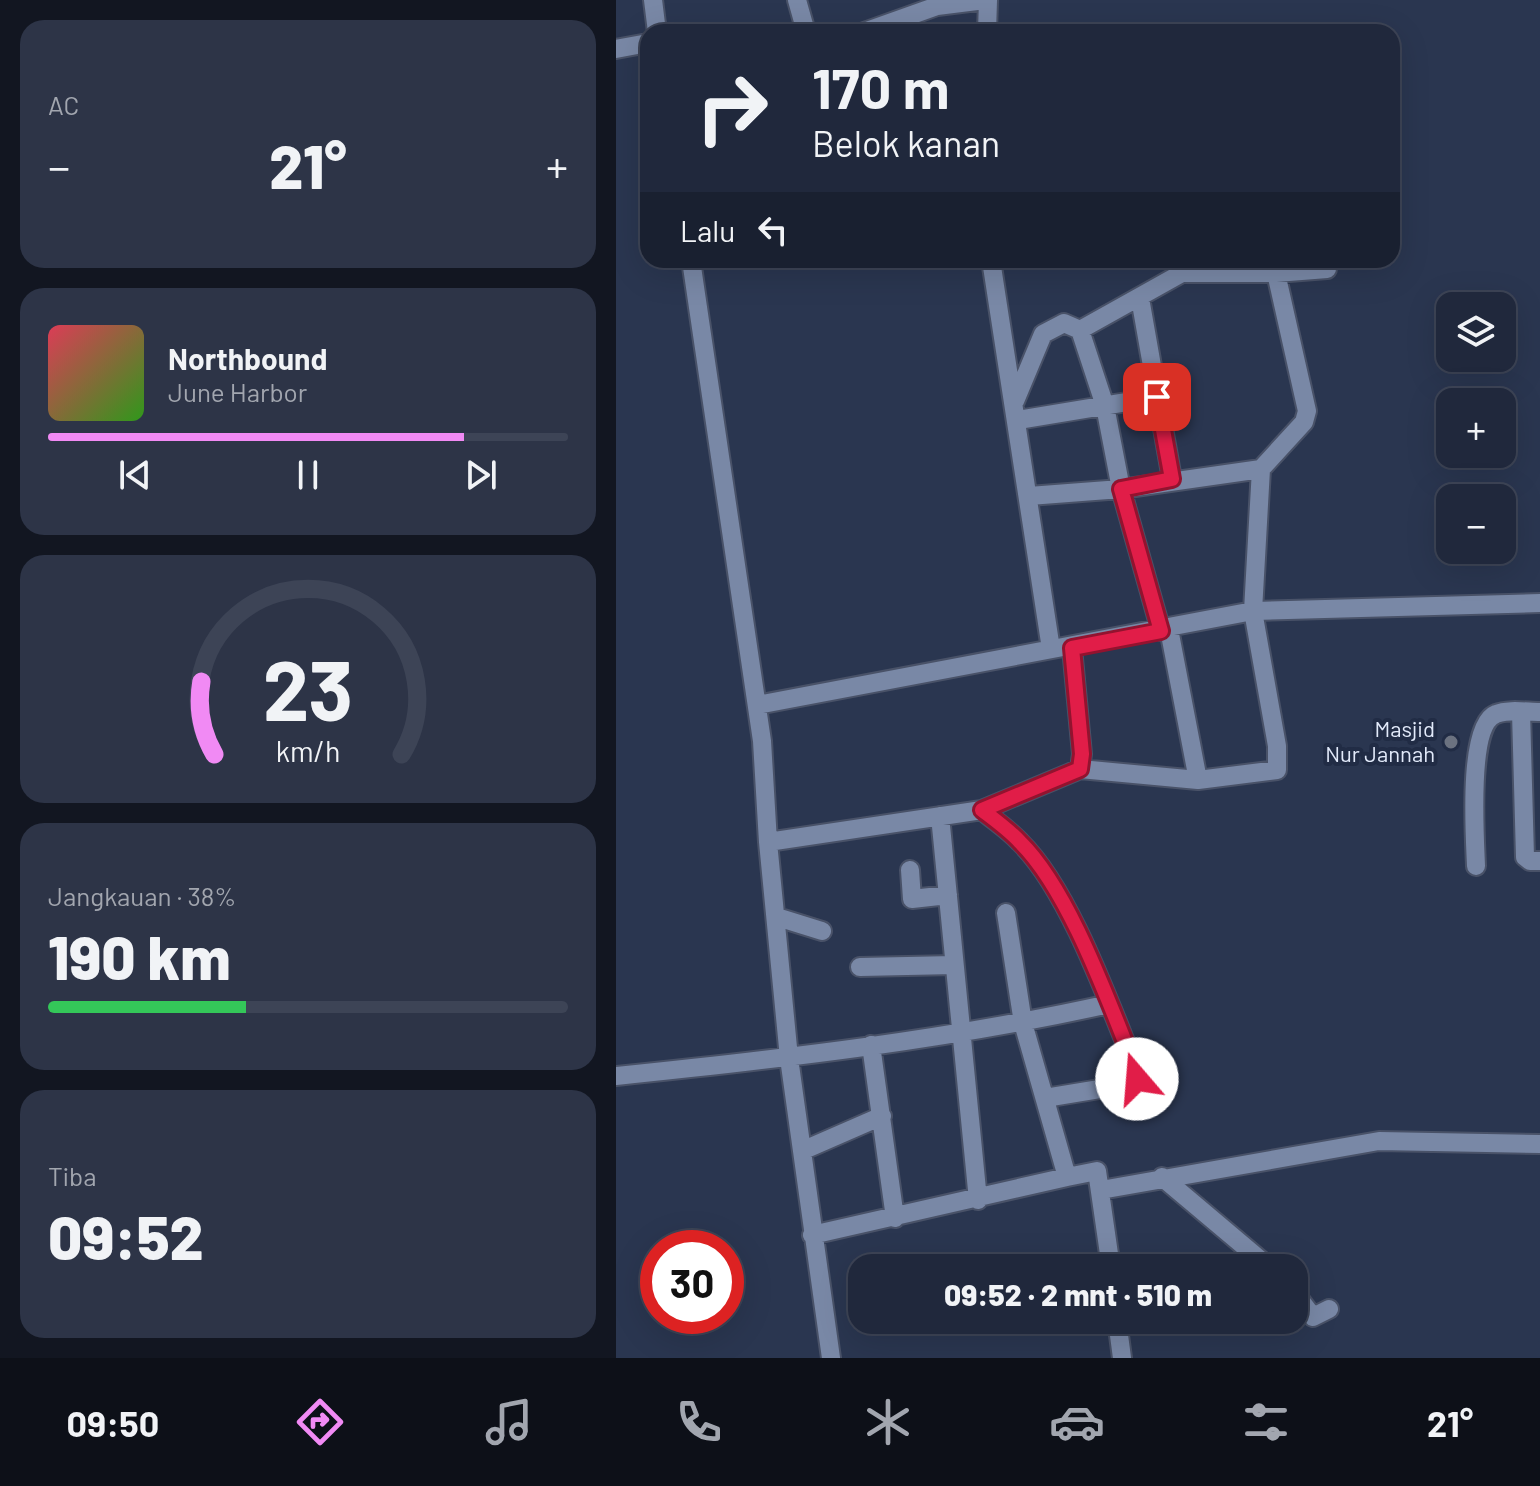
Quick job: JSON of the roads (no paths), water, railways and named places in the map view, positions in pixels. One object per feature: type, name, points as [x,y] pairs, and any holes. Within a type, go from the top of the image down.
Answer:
[{"type":"street","points":[[653,0],[656,24]]},
{"type":"street","points":[[797,0],[804,24]]},
{"type":"street","points":[[884,24],[936,3],[986,0],[987,24]]},
{"type":"street","points":[[616,49],[640,44]]},
{"type":"street","points":[[692,268],[757,705],[789,1058],[831,1358]]},
{"type":"street","points":[[992,268],[1051,649]]},
{"type":"street","points":[[1080,330],[1182,273],[1276,273],[1327,269]]},
{"type":"street","points":[[768,842],[982,810],[1080,769],[1198,780],[1277,770],[1277,746],[1253,611],[1261,469],[1304,422],[1307,411],[1276,273]]},
{"type":"street","points":[[1140,298],[1172,479]]},
{"type":"street","points":[[1015,401],[1043,334],[1064,323],[1080,330],[1105,406],[1121,489],[1165,630],[1198,780]]},
{"type":"street","points":[[1018,420],[1157,397]]},
{"type":"street","points":[[1029,496],[1121,489],[1172,479],[1261,469]]},
{"type":"street","points":[[757,705],[1051,649],[1072,648],[1253,611],[1540,603]]},
{"type":"street","points":[[1072,648],[1082,754],[1080,769]]},
{"type":"street","points":[[1521,712],[1525,857],[1530,861],[1540,861]]},
{"type":"street","points":[[1476,866],[1474,759],[1491,717],[1498,713],[1540,712]]},
{"type":"street","points":[[982,810],[1021,842],[1043,872],[1090,957],[1137,1072],[1137,1079],[1130,1084],[1045,1098]]},
{"type":"street","points":[[940,816],[978,1200]]},
{"type":"street","points":[[910,870],[912,899],[948,895]]},
{"type":"street","points":[[1006,913],[1023,1023],[1067,1177]]},
{"type":"street","points":[[777,917],[822,931]]},
{"type":"street","points":[[860,967],[954,965]]},
{"type":"street","points":[[616,1076],[789,1058],[1023,1023],[1109,1004]]},
{"type":"street","points":[[871,1045],[895,1218]]},
{"type":"street","points":[[804,1150],[882,1116]]},
{"type":"street","points":[[1100,1183],[1162,1177],[1379,1141],[1532,1144]]},
{"type":"street","points":[[812,1235],[1097,1171],[1109,1254]]},
{"type":"street","points":[[1162,1177],[1253,1254]]},
{"type":"street","points":[[1308,1310],[1313,1317],[1329,1309]]},
{"type":"street","points":[[1119,1334],[1122,1358]]},
{"type":"place","name":"Masjid Nur Jannah","points":[[1451,742]]}]
